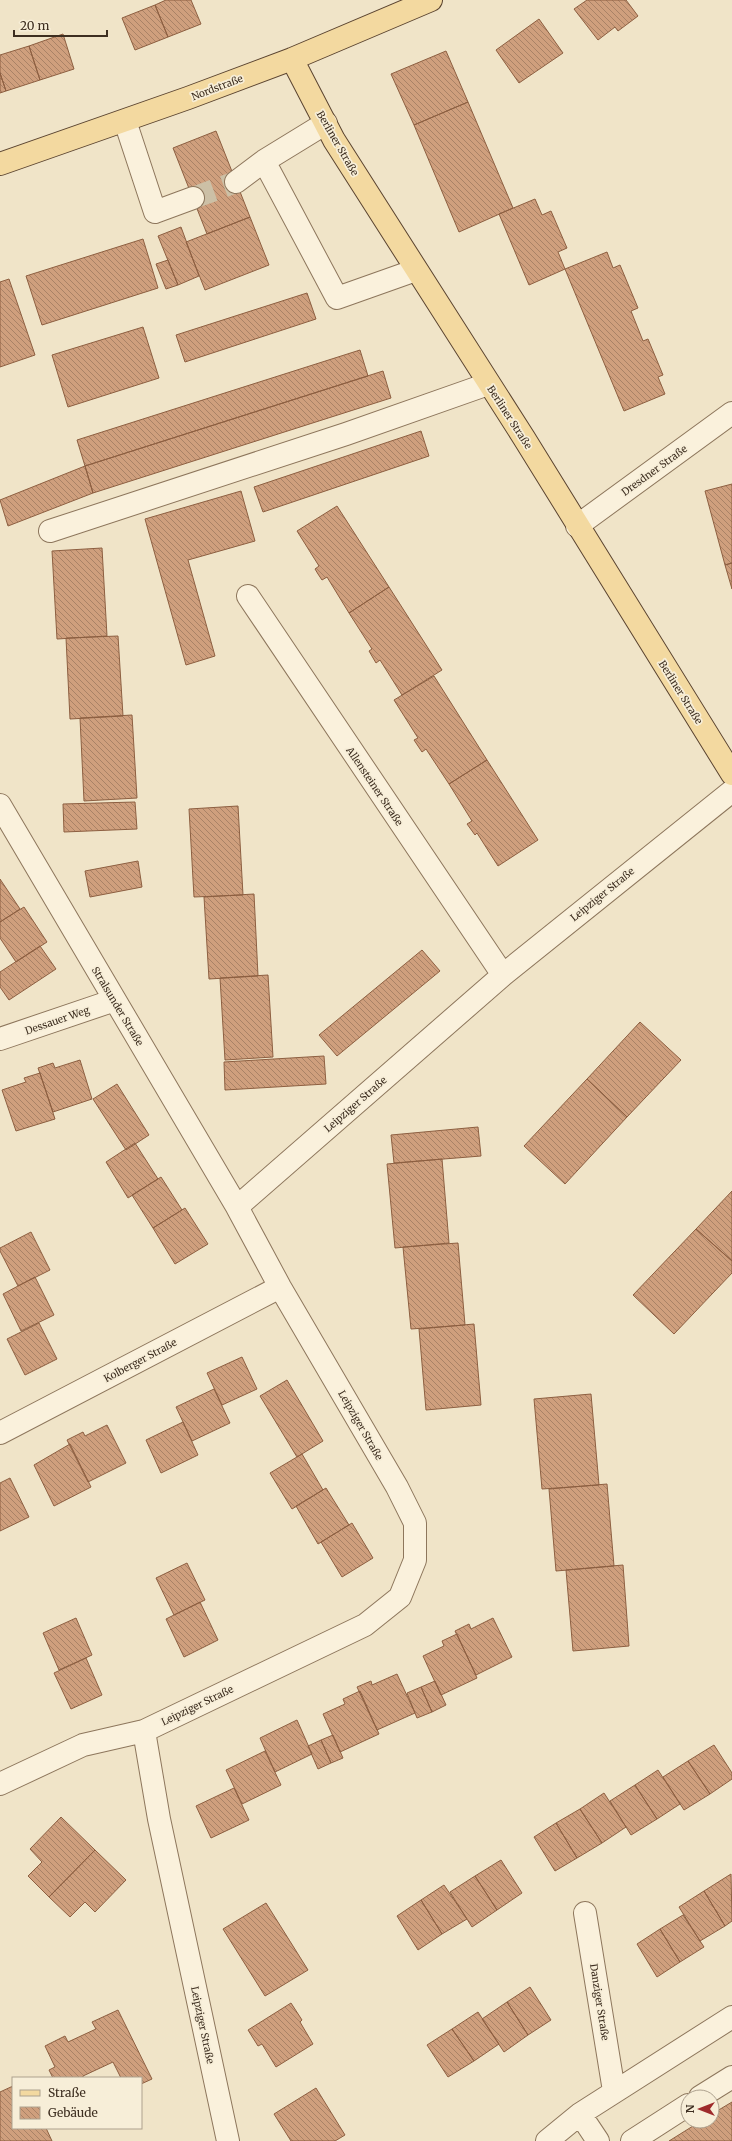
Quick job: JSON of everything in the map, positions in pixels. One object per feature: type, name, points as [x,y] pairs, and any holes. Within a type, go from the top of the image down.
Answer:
[{"type":"main road","name":"Nordstraße","points":[[0,164],[125,121],[292,59],[409,5],[431,0]]},
{"type":"main road","name":"Berliner Straße","points":[[292,59],[326,123],[416,270],[524,438],[577,526],[732,774]]},
{"type":"street","points":[[125,121],[155,212],[193,198]]},
{"type":"street","points":[[236,182],[264,161],[326,123]]},
{"type":"street","points":[[264,161],[337,298],[416,270]]},
{"type":"street","points":[[50,531],[346,434],[488,384]]},
{"type":"street","name":"Dresdner Straße","points":[[577,526],[732,414]]},
{"type":"street","name":"Allensteiner Straße","points":[[248,596],[503,975]]},
{"type":"street","name":"Leipziger Straße","points":[[228,2141],[159,1820],[144,1731],[365,1625],[400,1597],[415,1560],[415,1523],[397,1487],[280,1287],[237,1207],[503,975],[732,791]]},
{"type":"street","name":"Stralsunder Straße","points":[[0,805],[237,1207]]},
{"type":"street","name":"Dessauer Weg","points":[[0,1039],[115,1000]]},
{"type":"street","name":"Kolberger Straße","points":[[0,1433],[280,1287]]},
{"type":"street","points":[[0,1784],[82,1745],[144,1731]]},
{"type":"street","name":"Danziger Straße","points":[[585,1913],[614,2091]]},
{"type":"street","points":[[550,2140],[580,2114],[614,2091],[732,2017]]},
{"type":"street","points":[[713,2089],[732,2077]]},
{"type":"street","points":[[632,2141],[680,2110]]},
{"type":"street","points":[[580,2114],[598,2141]]},
{"type":"building","points":[[166,0],[191,0],[201,24],[168,37],[155,5]]},
{"type":"building","points":[[587,0],[626,0],[638,16],[618,31],[615,27],[598,40],[574,9]]},
{"type":"building","points":[[155,5],[168,37],[135,50],[122,18]]},
{"type":"building","points":[[539,19],[563,53],[519,83],[496,50]]},
{"type":"building","points":[[63,34],[74,69],[40,80],[29,46]]},
{"type":"building","points":[[29,46],[40,80],[6,91],[0,73],[0,55]]},
{"type":"building","points":[[446,51],[468,102],[414,125],[391,74]]},
{"type":"building","points":[[0,73],[6,91],[0,93]]},
{"type":"building","points":[[468,102],[513,208],[459,232],[414,125]]},
{"type":"building","points":[[216,131],[250,217],[207,234],[173,148]]},
{"type":"building","points":[[535,199],[542,215],[551,211],[567,248],[558,252],[565,269],[529,285],[499,214]]},
{"type":"building","points":[[250,217],[269,265],[205,290],[186,242]]},
{"type":"building","points":[[181,227],[199,276],[178,285],[158,236]]},
{"type":"building","points":[[143,239],[158,288],[42,325],[26,276]]},
{"type":"building","points":[[607,252],[613,268],[620,265],[638,308],[631,311],[643,341],[648,339],[663,375],[658,377],[665,394],[624,411],[565,269]]},
{"type":"building","points":[[168,260],[178,285],[166,289],[156,264]]},
{"type":"building","points":[[9,279],[35,355],[0,367],[0,282]]},
{"type":"building","points":[[307,293],[316,319],[185,362],[176,335]]},
{"type":"building","points":[[143,327],[159,378],[68,407],[52,355]]},
{"type":"building","points":[[360,350],[368,376],[85,466],[77,440]]},
{"type":"building","points":[[383,371],[391,398],[93,493],[85,466]]},
{"type":"building","points":[[421,431],[429,456],[263,512],[254,487]]},
{"type":"building","points":[[85,466],[93,493],[8,526],[0,500]]},
{"type":"building","points":[[732,484],[732,563],[725,565],[705,491]]},
{"type":"building","points":[[241,491],[255,541],[188,560],[215,656],[186,665],[145,519]]},
{"type":"building","points":[[337,506],[389,587],[349,613],[327,577],[322,580],[318,574],[315,569],[319,566],[297,531]]},
{"type":"building","points":[[102,548],[107,636],[57,639],[52,551]]},
{"type":"building","points":[[732,563],[732,589],[725,565]]},
{"type":"building","points":[[389,587],[442,670],[402,695],[380,660],[376,663],[369,651],[372,649],[349,613]]},
{"type":"building","points":[[118,636],[123,716],[70,719],[66,638]]},
{"type":"building","points":[[434,676],[487,760],[449,784],[426,749],[422,752],[414,740],[418,738],[394,700]]},
{"type":"building","points":[[132,715],[137,798],[84,801],[80,718]]},
{"type":"building","points":[[487,760],[538,840],[498,866],[477,833],[475,835],[467,824],[472,821],[449,784]]},
{"type":"building","points":[[135,802],[137,829],[64,832],[63,804]]},
{"type":"building","points":[[238,806],[243,895],[194,897],[189,809]]},
{"type":"building","points":[[138,861],[142,887],[90,897],[85,871]]},
{"type":"building","points":[[0,879],[20,909],[0,922]]},
{"type":"building","points":[[254,894],[258,976],[209,979],[204,897]]},
{"type":"building","points":[[24,907],[47,942],[16,962],[0,938],[0,922]]},
{"type":"building","points":[[40,946],[56,969],[9,1000],[0,987],[0,972]]},
{"type":"building","points":[[422,950],[440,971],[337,1056],[319,1035]]},
{"type":"building","points":[[268,975],[273,1057],[225,1060],[220,978]]},
{"type":"building","points":[[640,1022],[681,1060],[627,1117],[587,1079]]},
{"type":"building","points":[[324,1056],[326,1084],[225,1090],[224,1062]]},
{"type":"building","points":[[80,1060],[92,1099],[53,1112],[38,1068],[53,1063],[55,1068]]},
{"type":"building","points":[[40,1073],[55,1119],[16,1131],[2,1090],[26,1082],[24,1078]]},
{"type":"building","points":[[587,1079],[627,1117],[565,1184],[524,1146]]},
{"type":"building","points":[[117,1084],[149,1135],[126,1150],[93,1099]]},
{"type":"building","points":[[478,1127],[481,1156],[394,1163],[391,1135]]},
{"type":"building","points":[[135,1143],[158,1179],[128,1198],[106,1162]]},
{"type":"building","points":[[442,1159],[449,1243],[395,1248],[387,1164]]},
{"type":"building","points":[[161,1177],[182,1210],[153,1228],[132,1195]]},
{"type":"building","points":[[732,1191],[732,1261],[696,1229]]},
{"type":"building","points":[[185,1208],[208,1244],[175,1264],[153,1228]]},
{"type":"building","points":[[696,1229],[732,1261],[732,1273],[674,1334],[633,1295]]},
{"type":"building","points":[[31,1232],[50,1270],[18,1286],[0,1251],[0,1248]]},
{"type":"building","points":[[458,1243],[465,1325],[411,1329],[403,1247]]},
{"type":"building","points":[[35,1277],[54,1315],[21,1331],[3,1294]]},
{"type":"building","points":[[39,1323],[57,1359],[25,1375],[7,1339]]},
{"type":"building","points":[[474,1324],[481,1405],[426,1410],[419,1329]]},
{"type":"building","points":[[242,1357],[257,1389],[222,1405],[207,1373]]},
{"type":"building","points":[[287,1380],[323,1441],[297,1457],[260,1396]]},
{"type":"building","points":[[214,1389],[230,1423],[192,1441],[176,1407]]},
{"type":"building","points":[[591,1394],[599,1485],[542,1489],[534,1399]]},
{"type":"building","points":[[183,1422],[198,1455],[161,1473],[146,1440]]},
{"type":"building","points":[[107,1425],[126,1463],[88,1482],[67,1440],[83,1432],[85,1436]]},
{"type":"building","points":[[70,1444],[91,1487],[54,1506],[34,1465]]},
{"type":"building","points":[[302,1454],[323,1490],[292,1509],[270,1473]]},
{"type":"building","points":[[10,1478],[29,1517],[0,1531],[0,1483]]},
{"type":"building","points":[[607,1484],[614,1566],[556,1571],[549,1489]]},
{"type":"building","points":[[326,1488],[349,1525],[318,1544],[296,1506]]},
{"type":"building","points":[[352,1523],[373,1558],[342,1577],[321,1542]]},
{"type":"building","points":[[187,1563],[205,1600],[174,1615],[156,1578]]},
{"type":"building","points":[[623,1565],[629,1646],[573,1651],[566,1570]]},
{"type":"building","points":[[200,1602],[218,1640],[184,1657],[166,1619]]},
{"type":"building","points":[[76,1618],[92,1655],[59,1670],[43,1633]]},
{"type":"building","points":[[493,1618],[512,1657],[476,1675],[455,1631],[469,1624],[471,1629]]},
{"type":"building","points":[[457,1634],[477,1678],[441,1695],[423,1656],[444,1646],[442,1641]]},
{"type":"building","points":[[86,1658],[102,1695],[71,1709],[54,1673]]},
{"type":"building","points":[[397,1674],[415,1713],[377,1730],[357,1687],[371,1681],[372,1685]]},
{"type":"building","points":[[435,1681],[446,1705],[432,1712],[421,1687]]},
{"type":"building","points":[[421,1687],[432,1712],[417,1718],[407,1693]]},
{"type":"building","points":[[360,1691],[379,1734],[340,1752],[323,1714],[345,1704],[343,1699]]},
{"type":"building","points":[[297,1720],[312,1754],[275,1772],[260,1738]]},
{"type":"building","points":[[333,1735],[343,1758],[331,1763],[321,1740]]},
{"type":"building","points":[[321,1740],[331,1763],[318,1769],[308,1746]]},
{"type":"building","points":[[714,1745],[732,1773],[732,1779],[710,1794],[688,1761]]},
{"type":"building","points":[[265,1751],[281,1785],[242,1804],[226,1770]]},
{"type":"building","points":[[688,1761],[710,1794],[684,1810],[663,1777]]},
{"type":"building","points":[[658,1770],[680,1804],[657,1819],[635,1785]]},
{"type":"building","points":[[635,1785],[657,1819],[631,1835],[610,1801]]},
{"type":"building","points":[[234,1788],[249,1820],[211,1838],[196,1806]]},
{"type":"building","points":[[604,1793],[626,1827],[602,1843],[580,1809]]},
{"type":"building","points":[[580,1809],[602,1843],[577,1858],[556,1823]]},
{"type":"building","points":[[61,1817],[95,1850],[49,1897],[28,1876],[42,1862],[30,1849]]},
{"type":"building","points":[[556,1823],[577,1858],[555,1871],[534,1837]]},
{"type":"building","points":[[95,1850],[126,1880],[95,1912],[85,1902],[70,1917],[49,1897]]},
{"type":"building","points":[[501,1860],[522,1893],[497,1910],[475,1876]]},
{"type":"building","points":[[731,1874],[732,1921],[725,1926],[704,1891]]},
{"type":"building","points":[[475,1876],[497,1910],[472,1927],[450,1892]]},
{"type":"building","points":[[444,1885],[467,1919],[442,1934],[421,1900]]},
{"type":"building","points":[[704,1891],[725,1926],[700,1941],[679,1907]]},
{"type":"building","points":[[421,1900],[442,1934],[418,1950],[397,1916]]},
{"type":"building","points":[[266,1903],[308,1970],[265,1996],[223,1929]]},
{"type":"building","points":[[683,1915],[704,1947],[680,1962],[660,1929]]},
{"type":"building","points":[[660,1929],[680,1962],[657,1977],[637,1944]]},
{"type":"building","points":[[530,1987],[551,2020],[528,2035],[507,2002]]},
{"type":"building","points":[[507,2002],[528,2035],[504,2052],[482,2019]]},
{"type":"building","points":[[291,2003],[302,2020],[300,2022],[313,2044],[276,2067],[262,2044],[258,2046],[248,2030]]},
{"type":"building","points":[[118,2010],[152,2079],[142,2084],[142,2077],[120,2077],[113,2062],[83,2077],[52,2077],[49,2070],[55,2067],[45,2046],[65,2036],[68,2042],[96,2029],[92,2022]]},
{"type":"building","points":[[478,2012],[499,2044],[474,2061],[452,2029]]},
{"type":"building","points":[[452,2029],[474,2061],[448,2077],[427,2045]]},
{"type":"building","points":[[12,2086],[12,2129],[46,2129],[52,2141],[0,2141],[0,2092]]},
{"type":"building","points":[[316,2088],[345,2135],[335,2141],[291,2141],[274,2114]]},
{"type":"building","points":[[732,2102],[732,2141],[669,2141],[688,2129],[720,2129],[720,2109]]},
{"type":"tunnel","points":[[193,198],[236,182]]}]
